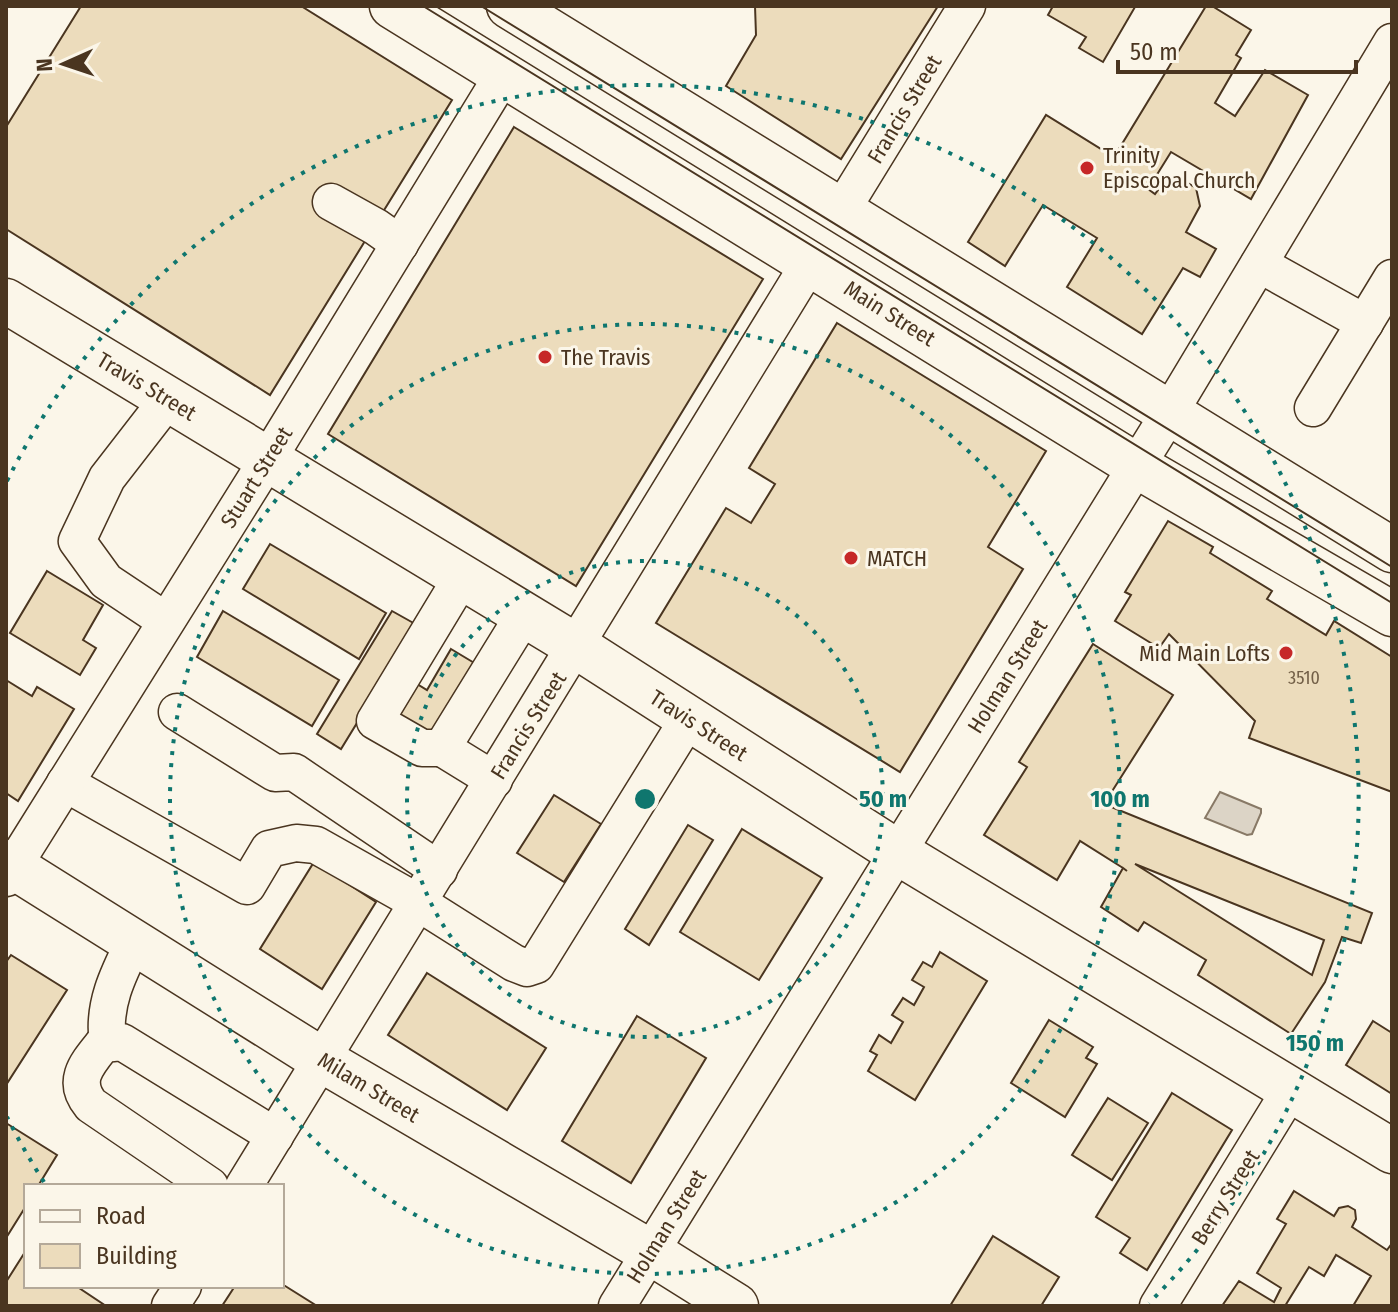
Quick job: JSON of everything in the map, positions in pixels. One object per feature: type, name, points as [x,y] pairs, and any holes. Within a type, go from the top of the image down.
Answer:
[{"type":"main road","name":"Main Street","points":[[392,6],[1137,466],[1392,614]]},
{"type":"main road","points":[[530,11],[841,211],[1392,550]]},
{"type":"main road","name":"Travis Street","points":[[6,301],[576,646],[897,852],[1392,1151]]},
{"type":"main road","name":"Milam Street","points":[[8,869],[736,1306]]},
{"type":"street","name":"Francis Street","points":[[841,211],[967,6]]},
{"type":"street","name":"Holman Street","points":[[617,1306],[1137,466],[1392,42]]},
{"type":"street","name":"Stuart Street","points":[[8,869],[268,459],[503,75]]},
{"type":"street","points":[[331,202],[400,244]]},
{"type":"street","name":"Francis Street","points":[[245,1184],[809,264]]},
{"type":"street","points":[[1259,264],[1365,323]]},
{"type":"street","points":[[1313,408],[1392,278]]},
{"type":"street","points":[[166,621],[106,581],[77,541],[107,478],[169,398]]},
{"type":"street","points":[[462,577],[375,721],[422,748],[442,748],[494,780]]},
{"type":"street","points":[[442,748],[524,615]]},
{"type":"street","points":[[177,712],[275,773],[294,772],[439,870]]},
{"type":"street","points":[[65,783],[247,886],[269,849],[296,843],[316,845],[527,968],[536,965],[689,718]]},
{"type":"street","points":[[108,1043],[106,1021],[112,988],[134,942]]},
{"type":"street","points":[[207,1184],[91,1105],[83,1095],[83,1075],[103,1044],[122,1042],[275,1136]]},
{"type":"street","name":"Berry Street","points":[[1158,1306],[1291,1089]]},
{"type":"street","points":[[170,1306],[182,1288]]},
{"type":"shaded area","points":[[1220,792],[1261,809],[1252,834],[1247,835],[1205,818]]},
{"type":"building","points":[[81,6],[301,6],[452,100],[270,395],[6,229],[6,127]]},
{"type":"building","points":[[755,6],[938,6],[841,159],[726,86],[756,35]]},
{"type":"building","points":[[1053,6],[1135,7],[1103,62],[1079,48],[1086,37],[1048,15]]},
{"type":"building","name":"Trinity Episcopal Church","points":[[1206,6],[1212,6],[1251,30],[1236,55],[1241,58],[1215,103],[1235,116],[1265,70],[1308,95],[1251,199],[1171,152],[1148,189],[1155,194],[1164,182],[1181,179],[1196,188],[1200,206],[1186,232],[1216,249],[1200,277],[1183,268],[1142,334],[1067,287],[1097,238],[1043,205],[1005,266],[968,242],[1046,115],[1114,157]]},
{"type":"building","name":"The Travis","points":[[514,127],[763,279],[576,586],[328,434]]},
{"type":"building","name":"MATCH","points":[[837,323],[1046,451],[988,547],[1023,569],[900,772],[656,623],[726,508],[751,523],[775,484],[749,468]]},
{"type":"building","name":"Mid Main Lofts","points":[[1168,521],[1213,547],[1210,553],[1272,591],[1267,599],[1326,635],[1334,621],[1392,657],[1392,792],[1249,738],[1255,721],[1169,634],[1159,648],[1115,621],[1131,595],[1125,592]]},
{"type":"building","points":[[270,544],[386,613],[359,659],[243,589]]},
{"type":"building","points":[[47,571],[103,605],[83,640],[96,648],[80,675],[10,633]]},
{"type":"building","points":[[223,611],[339,680],[312,726],[197,657]]},
{"type":"building","points":[[392,611],[417,625],[341,749],[317,734]]},
{"type":"building","points":[[1093,644],[1173,695],[1104,804],[1372,913],[1361,943],[1342,937],[1325,982],[1291,1034],[1198,975],[1206,960],[1144,922],[1138,931],[1101,907],[1123,868],[1080,841],[1057,880],[984,835],[1027,767],[1019,762]],"holes":[[[1135,864],[1324,940],[1312,975]]]},
{"type":"building","points":[[451,649],[476,664],[428,744],[367,707],[391,668],[427,690]]},
{"type":"building","points":[[6,680],[32,696],[37,687],[74,709],[18,801],[6,793]]},
{"type":"building","points":[[554,795],[601,824],[564,882],[517,853]]},
{"type":"building","points":[[688,825],[713,840],[649,945],[625,929]]},
{"type":"building","points":[[742,829],[822,878],[759,980],[680,932]]},
{"type":"building","points":[[314,862],[376,902],[322,989],[260,949]]},
{"type":"building","points":[[940,952],[987,981],[915,1100],[868,1071],[877,1055],[870,1051],[879,1035],[891,1043],[903,1022],[892,1015],[903,998],[914,1005],[924,987],[912,980],[923,962],[932,967]]},
{"type":"building","points":[[11,955],[67,990],[6,1085],[6,962]]},
{"type":"building","points":[[427,973],[546,1048],[507,1110],[388,1035]]},
{"type":"building","points":[[637,1016],[706,1058],[631,1183],[562,1141]]},
{"type":"building","points":[[1049,1020],[1093,1047],[1086,1058],[1097,1064],[1065,1117],[1011,1083]]},
{"type":"building","points":[[1373,1021],[1392,1033],[1392,1094],[1346,1065]]},
{"type":"building","points":[[1172,1093],[1232,1130],[1147,1270],[1120,1253],[1130,1238],[1096,1217]]},
{"type":"building","points":[[1108,1098],[1148,1123],[1112,1180],[1072,1155]]},
{"type":"building","points":[[6,1123],[57,1155],[39,1184],[24,1184],[24,1209],[6,1238]]},
{"type":"building","points":[[1294,1191],[1334,1216],[1339,1208],[1348,1206],[1355,1210],[1356,1219],[1352,1227],[1387,1250],[1390,1246],[1392,1248],[1392,1306],[1353,1306],[1371,1276],[1336,1255],[1324,1276],[1309,1267],[1285,1306],[1222,1306],[1239,1281],[1274,1302],[1281,1288],[1257,1273],[1286,1224],[1277,1219]]},
{"type":"building","points":[[993,1236],[1059,1277],[1041,1306],[950,1306]]},
{"type":"building","points":[[24,1254],[24,1288],[79,1288],[106,1306],[6,1306],[6,1282]]},
{"type":"building","points":[[284,1285],[317,1306],[222,1306],[234,1288],[284,1288]]},
{"type":"tram line","points":[[423,6],[1392,603]]},
{"type":"tram line","points":[[481,6],[1392,567]]},
{"type":"place","name":"Trinity Episcopal Church","points":[[1087,168]]},
{"type":"place","name":"The Travis","points":[[545,357]]},
{"type":"place","name":"MATCH","points":[[851,558]]},
{"type":"place","name":"Mid Main Lofts","points":[[1286,653]]}]
